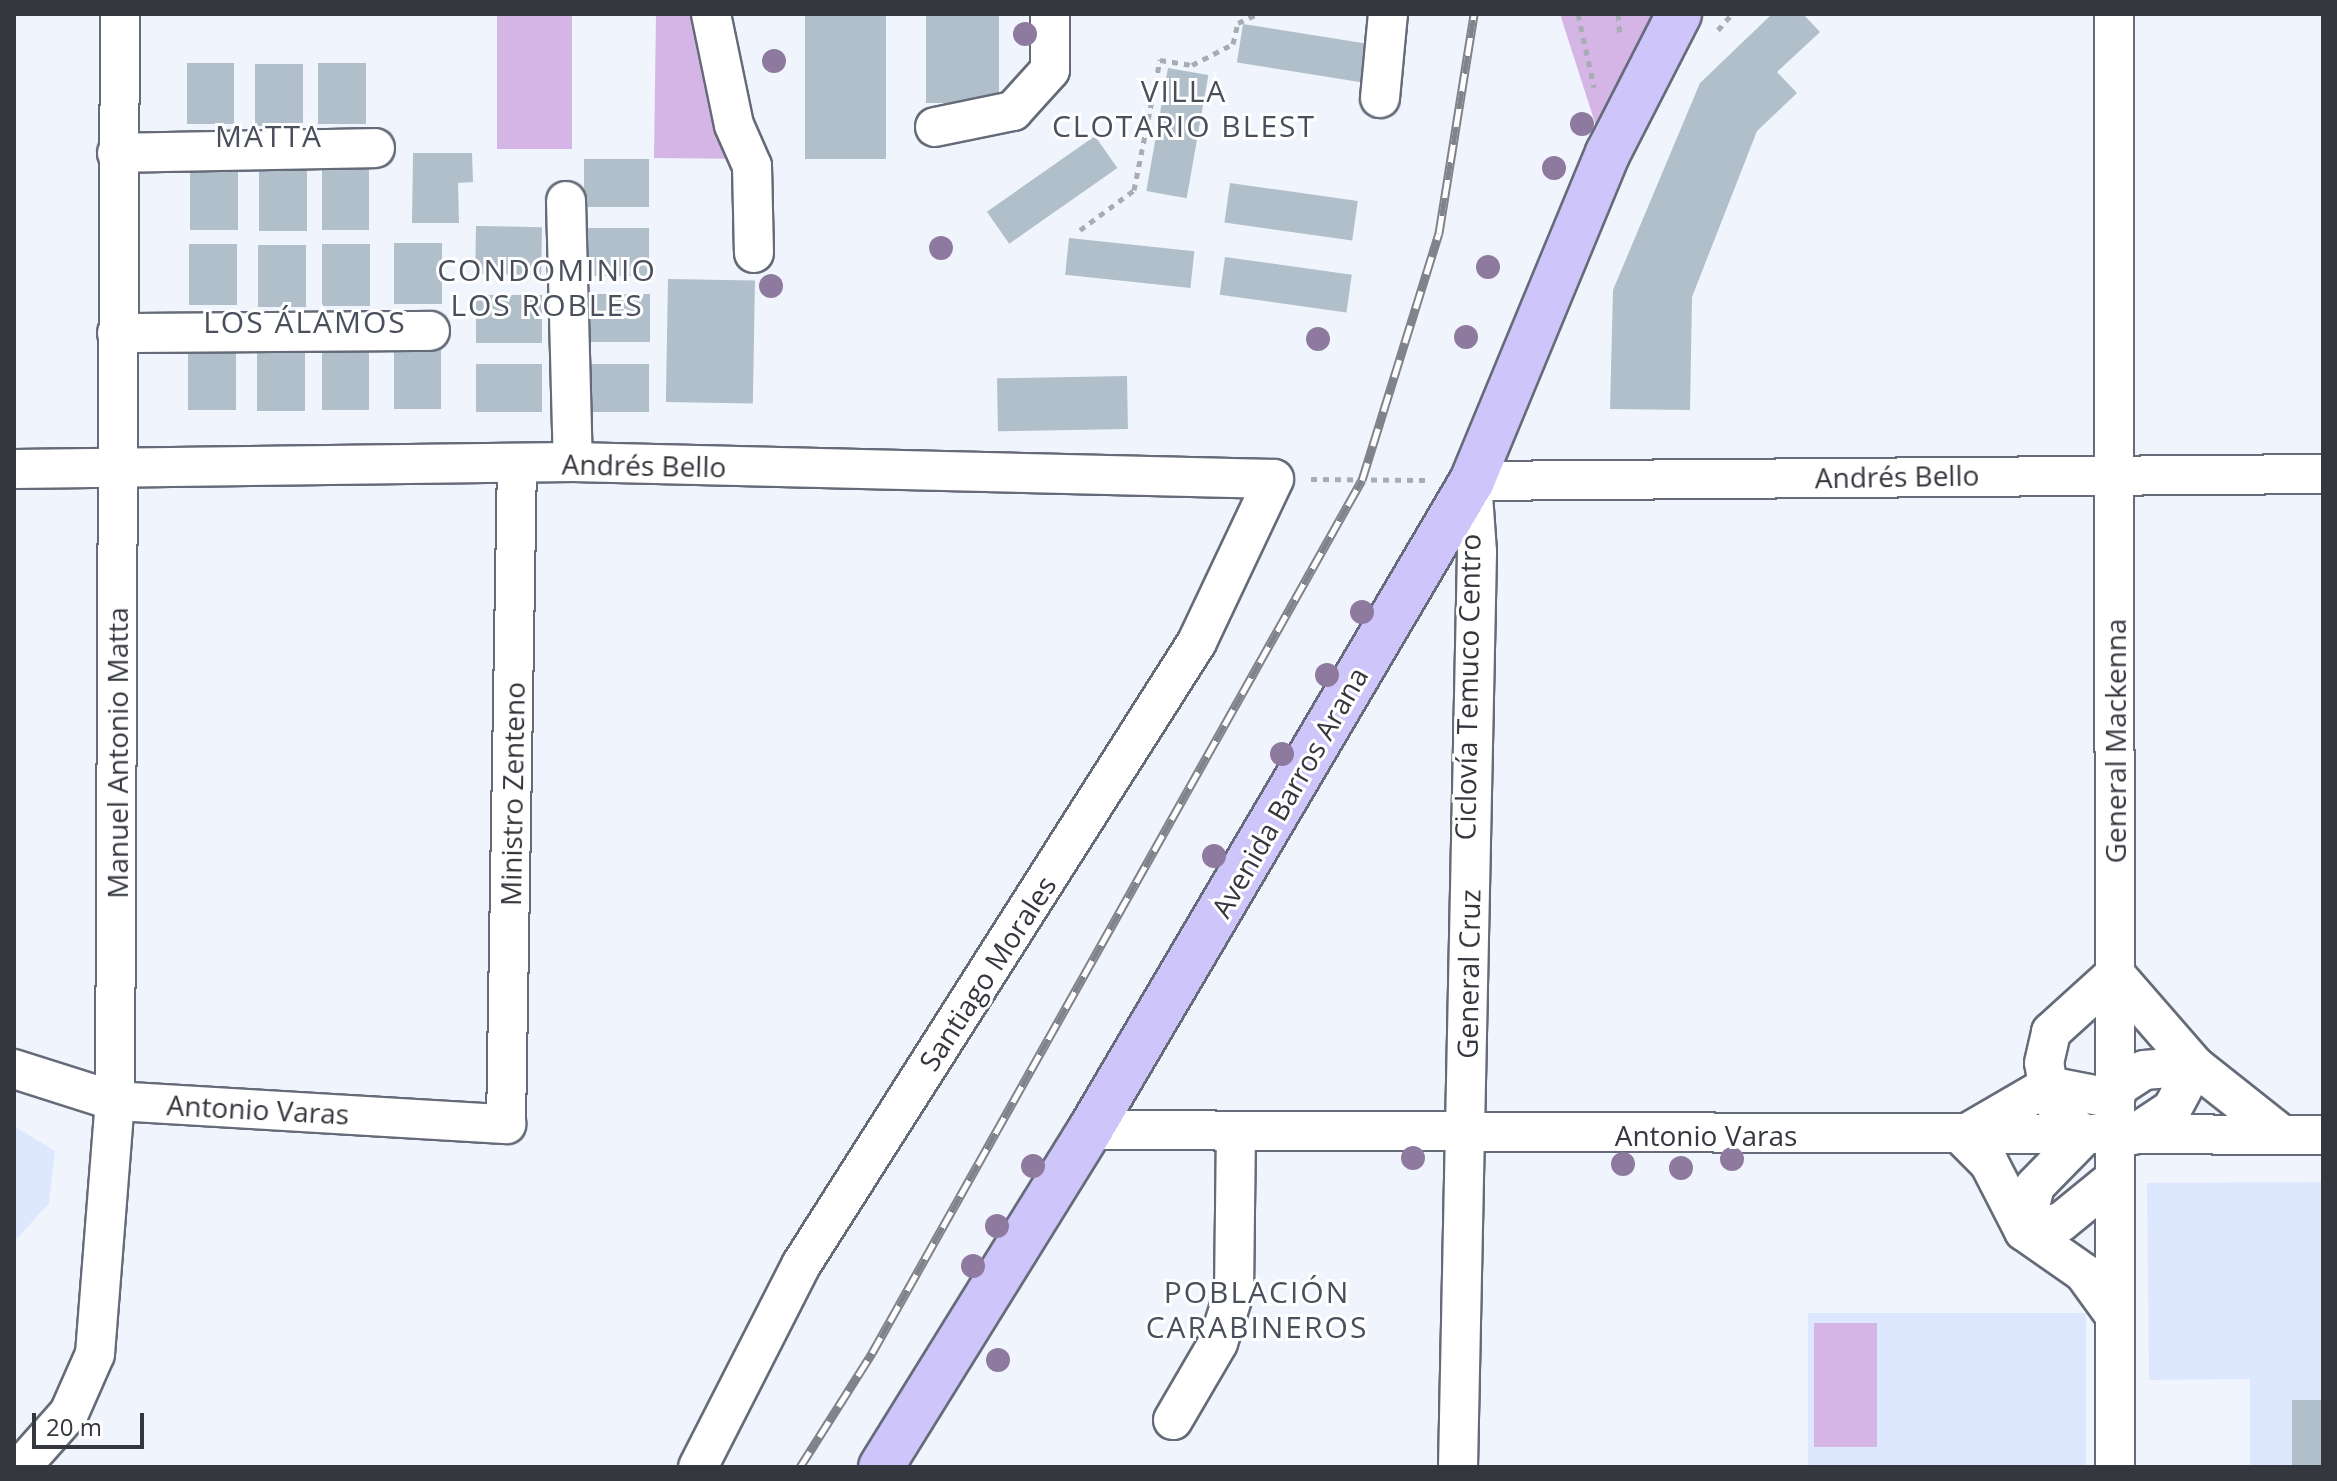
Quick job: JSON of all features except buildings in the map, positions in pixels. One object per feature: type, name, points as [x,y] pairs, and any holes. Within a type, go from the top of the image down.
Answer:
[{"type":"main road","name":"Avenida Barros Arana","points":[[881,1467],[1090,1130],[1472,481],[1642,88],[1696,26]]},
{"type":"street","name":"Manuel Antonio Matta","points":[[21,1467],[69,1413],[95,1354],[115,1101],[120,14]]},
{"type":"street","points":[[711,14],[734,125],[752,166],[754,253]]},
{"type":"street","points":[[935,127],[1013,111],[1050,70],[1050,14]]},
{"type":"street","points":[[1380,98],[1388,14]]},
{"type":"street","name":"General Mackenna","points":[[2114,14],[2115,974],[2112,1126],[2115,1178],[2115,1467]]},
{"type":"street","points":[[117,153],[375,148]]},
{"type":"street","points":[[566,201],[573,462]]},
{"type":"street","points":[[117,333],[430,331]]},
{"type":"street","name":"Andrés Bello","points":[[14,469],[573,462],[1274,479]]},
{"type":"street","name":"Ministro Zenteno","points":[[506,1124],[517,464]]},
{"type":"street","name":"Andrés Bello","points":[[1472,481],[2323,474]]},
{"type":"street","name":"Santiago Morales","points":[[698,1467],[801,1265],[1197,642],[1274,479]]},
{"type":"street","name":"General Cruz","points":[[1458,1467],[1477,552],[1472,481]]},
{"type":"street","points":[[2112,1126],[2063,1119],[2048,1086],[2051,1032],[2115,974],[2195,1066],[2282,1135]]},
{"type":"street","points":[[2024,1231],[2048,1166],[2112,1126],[2172,1109],[2195,1066]]},
{"type":"street","points":[[2112,1126],[2118,1087],[2144,1070],[2195,1066]]},
{"type":"street","name":"Antonio Varas","points":[[14,1069],[115,1101],[506,1124]]},
{"type":"street","points":[[2048,1086],[1962,1136],[1989,1163],[2024,1231],[2084,1273],[2115,1316]]},
{"type":"street","name":"Antonio Varas","points":[[1090,1130],[1465,1135],[1962,1136],[2112,1126],[2323,1135]]},
{"type":"street","points":[[1173,1420],[1218,1343],[1234,1293],[1236,1133]]},
{"type":"street","points":[[2024,1231],[2061,1222],[2115,1178]]},
{"type":"path","points":[[1080,230],[1134,190],[1160,60],[1192,65],[1233,44],[1238,23],[1257,14]]},
{"type":"path","points":[[1578,14],[1595,91]]},
{"type":"path","points":[[1618,14],[1621,42]]},
{"type":"path","points":[[1696,26],[1732,14]]},
{"type":"path","points":[[1274,479],[1472,481]]},
{"type":"shaded area","points":[[656,14],[716,14],[763,145],[754,159],[654,158]]},
{"type":"shaded area","points":[[1560,14],[1672,14],[1605,154]]},
{"type":"shaded area","points":[[497,16],[572,16],[572,149],[497,149]]},
{"type":"shaded area","points":[[14,1126],[55,1151],[49,1203],[14,1242]]},
{"type":"shaded area","points":[[2323,1182],[2323,1467],[2250,1467],[2250,1379],[2149,1380],[2147,1183]]},
{"type":"shaded area","points":[[1808,1313],[2086,1313],[2086,1467],[1808,1467]]},
{"type":"shaded area","points":[[1814,1323],[1877,1323],[1877,1447],[1814,1447]]},
{"type":"railway","points":[[800,1467],[872,1353],[1362,480],[1439,233],[1474,14]]},
{"type":"district","name":"VILLA CLOTARIO BLEST","points":[[1184,108]]},
{"type":"district","name":"MATTA","points":[[269,136]]},
{"type":"district","name":"CONDOMINIO LOS ROBLES","points":[[547,287]]},
{"type":"district","name":"LOS ÁLAMOS","points":[[305,322]]},
{"type":"district","name":"POBLACIÓN CARABINEROS","points":[[1257,1309]]}]
